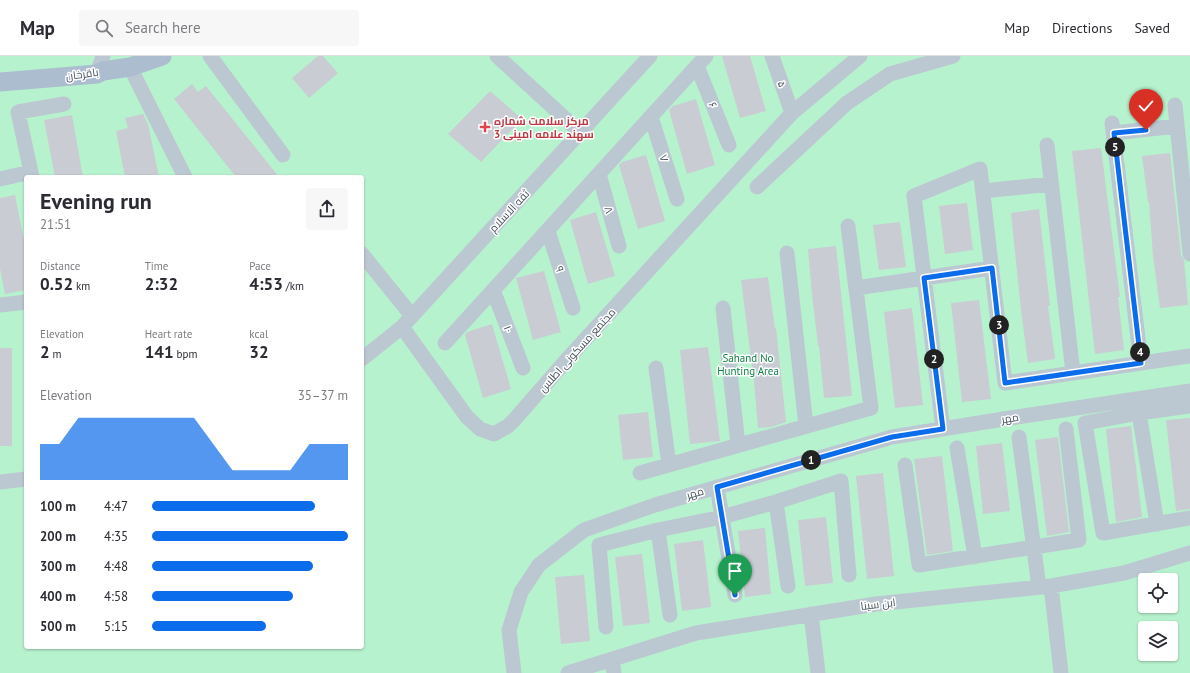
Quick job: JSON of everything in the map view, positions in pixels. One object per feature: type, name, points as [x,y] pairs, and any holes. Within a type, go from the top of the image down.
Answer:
[{"type":"main road","name":"باقرخان","points":[[0,82],[97,74],[103,71],[130,67],[162,56]]},
{"type":"street","points":[[97,74],[103,56]]},
{"type":"street","points":[[210,56],[283,155]]},
{"type":"street","points":[[497,56],[581,132]]},
{"type":"street","name":"ثقه الاسلام","points":[[364,358],[407,322],[650,56]]},
{"type":"street","name":"۵","points":[[772,56],[792,113]]},
{"type":"street","points":[[838,56],[843,70]]},
{"type":"street","points":[[792,113],[860,56]]},
{"type":"street","points":[[757,187],[847,103],[890,74],[953,56]]},
{"type":"street","points":[[445,343],[702,61]]},
{"type":"street","name":"۶","points":[[702,61],[729,145]]},
{"type":"street","points":[[130,67],[184,175]]},
{"type":"street","points":[[32,175],[18,112],[64,104]]},
{"type":"street","points":[[1176,105],[1190,254]]},
{"type":"street","name":"مجتمع مسکونی اطلس","points":[[407,322],[467,417],[480,429],[494,434],[508,426],[515,419],[570,356],[792,113]]},
{"type":"street","name":"۷","points":[[651,117],[677,199]]},
{"type":"street","points":[[1141,363],[1113,128],[1177,126]]},
{"type":"street","points":[[1047,145],[1073,373]]},
{"type":"street","points":[[943,429],[914,196],[980,169],[1005,383],[1190,356]]},
{"type":"street","name":"۸","points":[[599,174],[620,246]]},
{"type":"street","points":[[0,179],[24,176]]},
{"type":"street","points":[[983,191],[1051,184]]},
{"type":"street","points":[[640,473],[871,408],[848,226]]},
{"type":"street","name":"۹","points":[[548,231],[573,308]]},
{"type":"street","points":[[787,253],[806,426]]},
{"type":"street","points":[[364,257],[407,322]]},
{"type":"street","points":[[856,288],[992,268]]},
{"type":"street","name":"۱۰","points":[[494,290],[523,368]]},
{"type":"street","points":[[0,305],[24,302]]},
{"type":"street","points":[[723,308],[738,445]]},
{"type":"street","points":[[656,368],[669,465]]},
{"type":"street","name":"مهر","points":[[514,673],[509,630],[521,592],[539,565],[584,530],[655,505],[892,437],[1190,391]]},
{"type":"street","points":[[1190,406],[1139,413],[1085,423],[1103,533],[1190,518]]},
{"type":"street","points":[[1139,413],[1157,524]]},
{"type":"street","points":[[905,465],[919,565],[1079,540],[1066,429]]},
{"type":"street","points":[[1019,437],[1034,548],[1045,586],[1061,673]]},
{"type":"street","points":[[957,448],[976,557]]},
{"type":"street","points":[[0,482],[24,480]]},
{"type":"street","points":[[606,627],[599,545],[658,530],[722,517],[776,502],[841,481],[849,575]]},
{"type":"street","points":[[717,487],[735,595]]},
{"type":"street","points":[[776,502],[788,586]]},
{"type":"street","points":[[658,530],[670,615]]},
{"type":"street","name":"ابن سینا","points":[[568,673],[613,666],[696,633],[876,604],[1045,586],[1124,574],[1190,553]]},
{"type":"street","points":[[812,614],[818,673]]},
{"type":"green space","name":"Sahand No Hunting Area","points":[[0,56],[1190,56],[1190,673],[0,673]]},
{"type":"building","points":[[318,56],[323,56],[338,73],[309,98],[292,78]]},
{"type":"building","points":[[722,56],[750,56],[766,111],[740,118]]},
{"type":"building","points":[[192,84],[198,92],[206,86],[277,175],[234,175],[174,99]]},
{"type":"building","name":"مرکز سلامت شماره 3 سهند علامه امینی","points":[[490,91],[522,119],[481,162],[448,134]]},
{"type":"building","points":[[696,99],[715,165],[687,174],[669,110],[673,106]]},
{"type":"building","points":[[143,114],[148,124],[159,175],[125,175],[116,131],[128,128],[125,118]]},
{"type":"building","points":[[72,115],[83,175],[55,175],[44,120]]},
{"type":"building","points":[[1101,148],[1120,297],[1118,297],[1124,350],[1095,354],[1072,151]]},
{"type":"building","points":[[1170,153],[1181,255],[1184,260],[1188,305],[1160,308],[1153,256],[1149,202],[1142,156]]},
{"type":"building","points":[[646,155],[665,221],[638,229],[619,165],[622,162]]},
{"type":"building","points":[[15,195],[24,240],[24,290],[5,294],[0,269],[0,198]]},
{"type":"building","points":[[967,203],[973,250],[945,254],[939,206]]},
{"type":"building","points":[[1039,209],[1050,306],[1048,306],[1055,359],[1028,363],[1011,213]]},
{"type":"building","points":[[596,212],[615,276],[588,284],[570,220]]},
{"type":"building","points":[[900,222],[906,267],[879,270],[873,225]]},
{"type":"building","points":[[836,246],[852,396],[824,398],[808,249]]},
{"type":"building","points":[[544,271],[561,332],[533,340],[516,278]]},
{"type":"building","points":[[768,277],[775,329],[776,328],[786,422],[771,427],[758,428],[754,382],[741,280]]},
{"type":"building","points":[[979,300],[991,399],[962,402],[951,303]]},
{"type":"building","points":[[912,308],[923,405],[895,408],[884,312]]},
{"type":"building","points":[[492,324],[511,389],[483,398],[465,335],[467,332]]},
{"type":"building","points":[[708,347],[720,441],[690,444],[680,350]]},
{"type":"building","points":[[0,348],[12,348],[12,446],[0,446]]},
{"type":"building","points":[[648,412],[653,457],[623,460],[618,415]]},
{"type":"building","points":[[1190,418],[1190,509],[1176,511],[1166,420]]},
{"type":"building","points":[[1131,426],[1142,517],[1116,522],[1106,429]]},
{"type":"building","points":[[1058,437],[1069,532],[1047,536],[1035,440]]},
{"type":"building","points":[[1002,443],[1010,511],[983,514],[976,446]]},
{"type":"building","points":[[942,456],[953,551],[927,555],[914,459]]},
{"type":"building","points":[[883,473],[894,576],[867,579],[856,476]]},
{"type":"building","points":[[826,517],[833,583],[805,586],[798,520]]},
{"type":"building","points":[[765,528],[771,594],[745,597],[738,531]]},
{"type":"building","points":[[703,540],[711,607],[682,611],[674,544]]},
{"type":"building","points":[[642,554],[650,623],[623,626],[615,557]]},
{"type":"building","points":[[584,575],[590,641],[561,644],[555,577]]},
{"type":"place","name":"مرکز سلامت شماره 3 سهند علامه امینی","points":[[485,127]]},
{"type":"route","points":[[735,595],[717,487],[892,437],[943,429],[924,278],[992,268],[1005,383],[1141,363],[1114,133],[1146,130]]}]
